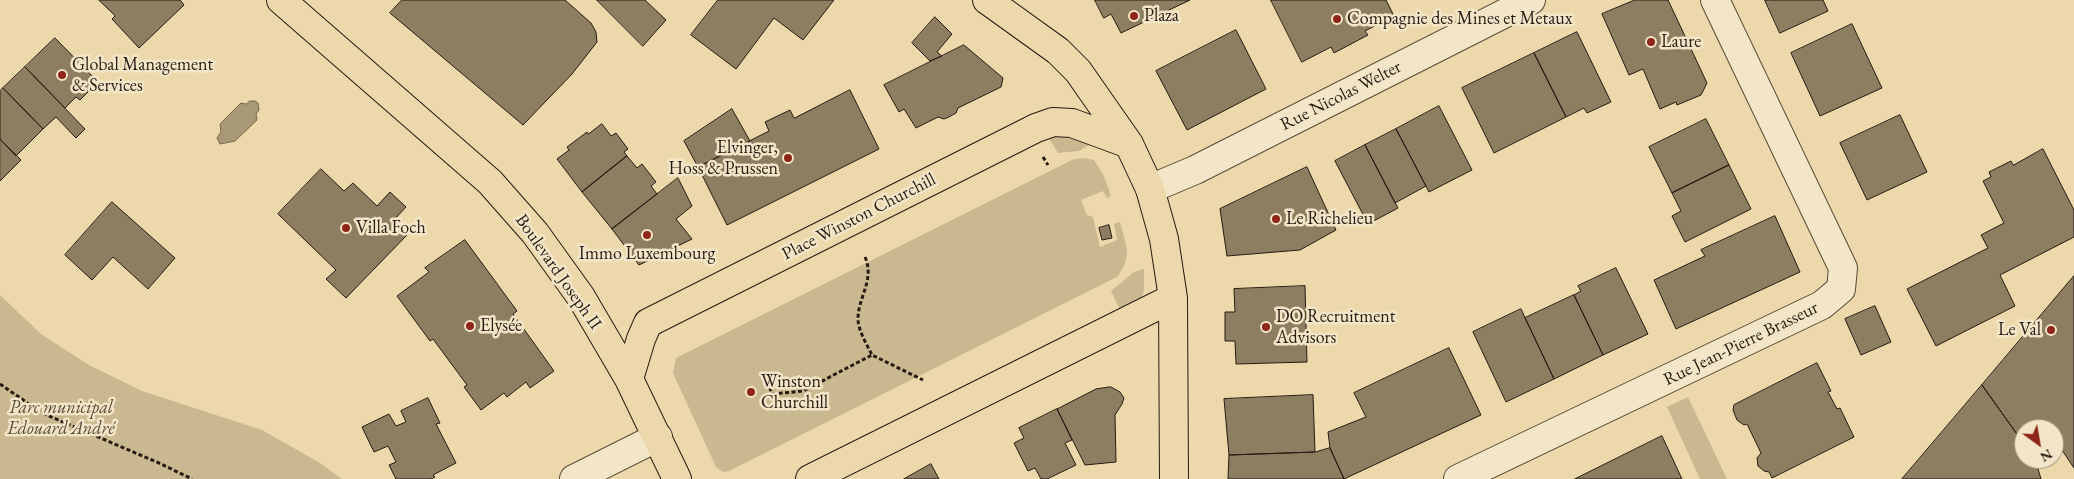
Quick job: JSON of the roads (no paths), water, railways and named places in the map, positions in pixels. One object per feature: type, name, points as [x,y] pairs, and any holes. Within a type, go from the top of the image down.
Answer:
[{"type":"main road","name":"Boulevard Joseph II","points":[[281,0],[490,182],[535,233],[580,297],[629,379],[677,479]]},
{"type":"main road","points":[[987,0],[1058,51],[1078,71],[1128,144],[1150,189],[1164,239],[1173,298],[1174,479]]},
{"type":"main road","name":"Place Winston Churchill","points":[[629,379],[648,323],[1036,128],[1053,122],[1072,123],[1128,144]]},
{"type":"main road","points":[[810,479],[1173,298]]},
{"type":"street","name":"Rue Nicolas Welter","points":[[1150,189],[1195,170],[1531,0]]},
{"type":"street","name":"Rue Jean-Pierre Brasseur","points":[[1458,479],[1822,305],[1841,289],[1843,268],[1715,0]]},
{"type":"street","points":[[574,479],[658,438]]},
{"type":"place","name":"Plaza","points":[[1134,16]]},
{"type":"place","name":"Compagnie des Mines et Metaux","points":[[1337,19]]},
{"type":"place","name":"Laure","points":[[1651,42]]},
{"type":"place","name":"Global Management & Services","points":[[62,75]]},
{"type":"place","name":"Elvinger, Hoss & Prussen","points":[[788,158]]},
{"type":"place","name":"Le Richelieu","points":[[1276,219]]},
{"type":"place","name":"Villa Foch","points":[[346,228]]},
{"type":"place","name":"Immo Luxembourg","points":[[647,235]]},
{"type":"place","name":"Elysée","points":[[470,326]]},
{"type":"place","name":"DO Recruitment Advisors","points":[[1266,327]]},
{"type":"place","name":"Le Val","points":[[2051,330]]},
{"type":"place","name":"Winston Churchill","points":[[751,392]]},
{"type":"park label","name":"Parc municipal Edouard André","points":[[61,418]]}]
